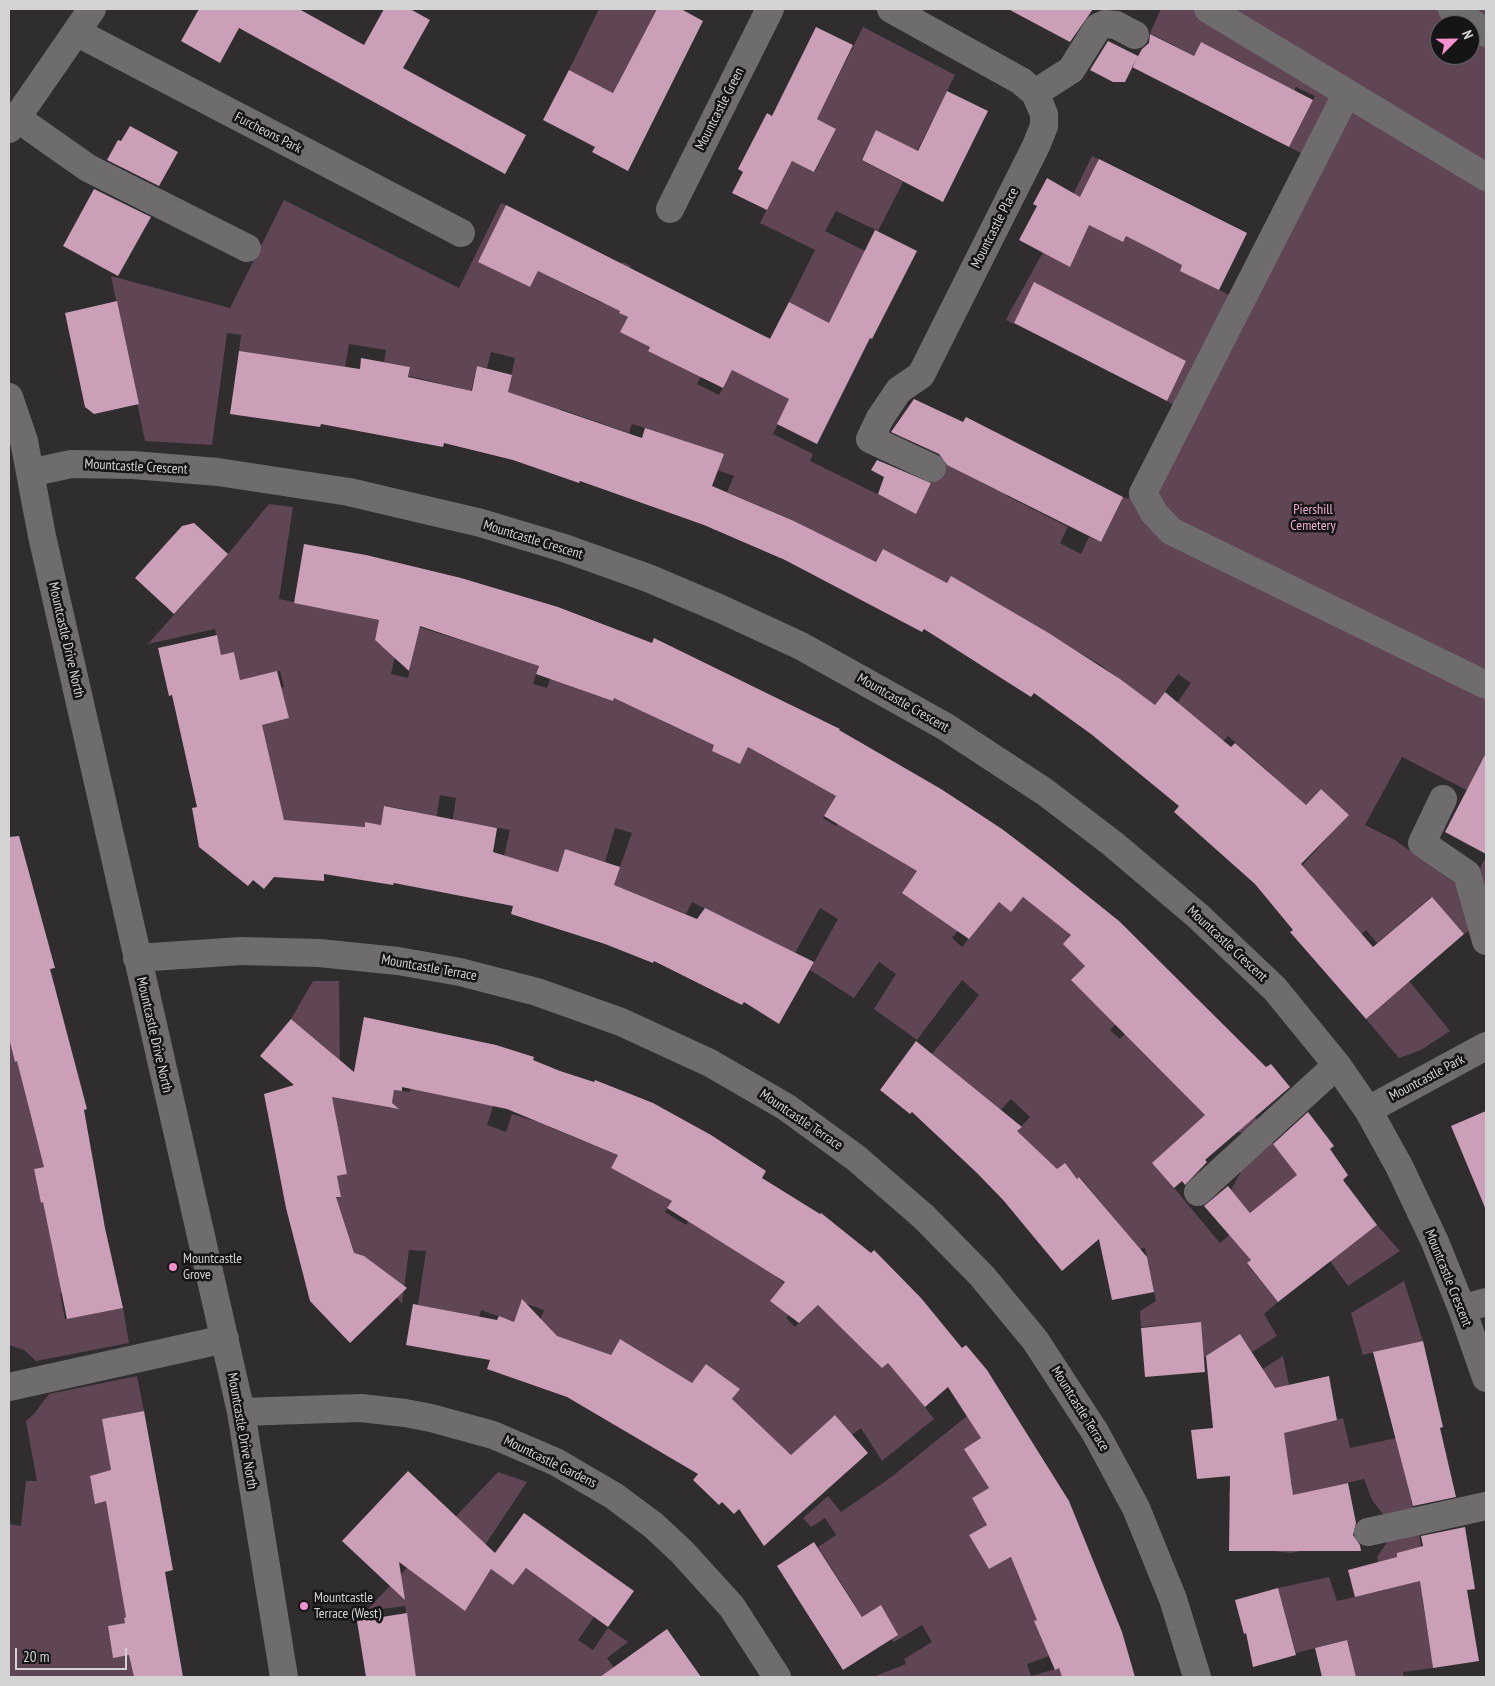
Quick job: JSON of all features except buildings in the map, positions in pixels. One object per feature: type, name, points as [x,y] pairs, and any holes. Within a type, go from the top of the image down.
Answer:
[{"type":"street","points":[[92,9],[13,124],[88,168],[247,248]]},
{"type":"street","name":"Mountcastle Green","points":[[670,209],[770,9]]},
{"type":"street","points":[[891,9],[1021,81],[1035,93],[1071,70],[1098,28],[1105,24],[1116,25],[1135,35]]},
{"type":"street","points":[[1208,9],[1486,177]]},
{"type":"street","points":[[1452,9],[1486,33]]},
{"type":"street","name":"Furcheons Park","points":[[76,32],[461,233]]},
{"type":"street","name":"Mountcastle Place","points":[[932,468],[870,439],[880,418],[899,390],[921,375],[1036,146],[1044,126],[1044,114],[1035,93]]},
{"type":"street","points":[[1347,93],[1143,493],[1154,513],[1171,531],[1486,685]]},
{"type":"street","name":"Mountcastle Drive North","points":[[9,397],[24,441],[137,958],[241,1412],[284,1677]]},
{"type":"street","name":"Mountcastle Crescent","points":[[30,473],[71,464],[133,465],[227,474],[349,492],[481,523],[564,548],[648,578],[721,609],[801,646],[946,727],[1045,792],[1113,844],[1198,916],[1275,989],[1337,1065],[1368,1110],[1474,1306],[1486,1378]]},
{"type":"street","points":[[1443,799],[1422,843],[1467,874],[1486,941]]},
{"type":"street","name":"Mountcastle Terrace","points":[[137,958],[241,951],[319,953],[398,961],[460,972],[537,992],[621,1022],[710,1063],[786,1108],[856,1158],[911,1204],[982,1276],[1035,1340],[1095,1432],[1136,1508],[1173,1599],[1197,1677]]},
{"type":"street","name":"Mountcastle Park","points":[[1368,1110],[1486,1046]]},
{"type":"street","points":[[1198,1192],[1337,1065]]},
{"type":"street","points":[[9,1387],[224,1339]]},
{"type":"street","name":"Mountcastle Gardens","points":[[241,1412],[361,1408],[406,1413],[440,1420],[493,1435],[556,1462],[614,1496],[652,1524],[682,1552],[732,1607],[777,1677]]},
{"type":"street","points":[[1368,1532],[1486,1506]]},
{"type":"green space","points":[[599,9],[657,9],[618,83],[654,114],[569,70]]},
{"type":"green space","name":"Piershill Cemetery","points":[[1161,9],[1486,9],[1486,800],[1402,757],[1365,825],[1395,840],[1456,884],[1472,929],[1464,934],[1431,897],[1377,943],[1366,930],[1354,941],[1302,866],[1334,830],[1323,819],[1332,799],[1321,789],[1300,811],[1268,771],[1228,736],[1212,754],[1175,706],[1191,683],[1178,674],[1155,705],[1099,664],[951,577],[947,583],[883,549],[869,575],[799,523],[727,492],[734,476],[705,466],[645,428],[632,424],[629,433],[560,409],[559,413],[506,399],[515,358],[491,352],[487,368],[477,366],[471,391],[409,376],[410,367],[384,362],[386,350],[349,344],[345,367],[239,352],[241,335],[227,333],[212,445],[145,441],[111,276],[230,308],[284,200],[459,288],[501,203],[506,205],[478,262],[530,287],[538,271],[602,303],[622,262],[631,266],[630,268],[639,273],[619,313],[657,332],[648,350],[665,359],[710,359],[697,384],[719,395],[732,370],[740,374],[760,334],[770,338],[783,314],[816,331],[801,376],[773,434],[813,454],[810,461],[916,513],[942,462],[996,490],[1020,445],[1029,451],[1007,496],[1068,527],[1060,543],[1081,554],[1089,537],[1101,542],[1123,497],[1128,499],[1175,406],[1167,401],[1186,361],[1095,314],[1075,354],[1067,351],[1087,310],[1034,284],[1014,324],[1006,320],[1057,227],[1092,156],[1151,185],[1146,227],[1139,243],[1162,255],[1190,249],[1180,270],[1231,296],[1305,155],[1289,147],[1315,96],[1296,87],[1287,104],[1251,68],[1235,59],[1227,73],[1196,100],[1193,98],[1218,51],[1201,42],[1194,56],[1150,33]]},
{"type":"green space","points":[[863,27],[955,75],[917,151],[877,130],[861,160],[903,182],[878,231],[836,211],[825,231],[905,271],[830,324],[789,302],[815,250],[760,223],[792,161],[815,172],[836,129],[817,119]]},
{"type":"green space","points":[[269,504],[293,507],[279,599],[379,620],[375,640],[381,646],[387,647],[398,643],[391,674],[408,678],[419,627],[539,665],[533,684],[547,688],[553,670],[619,684],[655,717],[677,728],[721,732],[712,751],[740,764],[758,726],[760,754],[836,796],[823,818],[836,826],[850,804],[902,861],[908,866],[917,863],[921,866],[903,893],[913,900],[975,910],[952,938],[962,947],[998,901],[1011,912],[1023,897],[1064,929],[1071,935],[1086,965],[1072,980],[1128,1012],[1110,1030],[1120,1039],[1140,1018],[1235,1095],[1259,1122],[1256,1133],[1225,1132],[1170,1183],[1220,1243],[1250,1217],[1273,1243],[1247,1264],[1278,1302],[1264,1314],[1277,1336],[1252,1352],[1240,1334],[1188,1368],[1201,1322],[1141,1327],[1140,1311],[1156,1301],[1145,1248],[1103,1256],[1099,1240],[1119,1224],[1080,1177],[1077,1179],[1065,1164],[1054,1172],[1017,1131],[1030,1117],[1011,1099],[998,1113],[932,1054],[979,995],[962,980],[917,1040],[874,1009],[896,974],[879,962],[854,998],[810,970],[838,919],[820,908],[795,953],[692,902],[686,914],[651,900],[612,889],[632,833],[615,828],[605,862],[565,849],[558,872],[504,856],[510,830],[476,824],[451,831],[456,798],[440,795],[434,834],[406,829],[409,810],[385,806],[381,825],[366,822],[365,827],[305,822],[288,863],[235,731],[289,718],[284,698],[265,702],[263,692],[284,687],[280,671],[240,680],[234,652],[221,655],[215,629],[148,644],[228,554]]},
{"type":"green space","points":[[1486,857],[1486,893],[1474,879]]},
{"type":"green space","points":[[313,981],[339,981],[340,1080],[350,1100],[391,1108],[394,1090],[410,1092],[411,1089],[499,1087],[487,1125],[506,1132],[512,1114],[538,1122],[553,1074],[568,1080],[549,1127],[591,1144],[608,1105],[621,1149],[611,1168],[644,1186],[683,1183],[665,1212],[686,1225],[700,1202],[719,1240],[765,1268],[784,1283],[771,1300],[789,1315],[786,1318],[795,1327],[819,1304],[882,1368],[898,1353],[925,1407],[934,1419],[882,1461],[861,1428],[852,1435],[835,1415],[791,1455],[732,1400],[739,1389],[706,1364],[680,1399],[648,1356],[620,1339],[593,1385],[537,1329],[544,1310],[521,1302],[514,1322],[481,1310],[469,1357],[453,1354],[460,1313],[418,1305],[426,1251],[409,1250],[402,1304],[368,1259],[360,1255],[351,1255],[308,1203],[341,1197],[337,1176],[347,1174],[302,1091],[333,1054],[291,1019]]},
{"type":"green space","points":[[1409,981],[1450,1031],[1421,1050],[1399,1058],[1366,1019]]},
{"type":"green space","points":[[9,1038],[15,1062],[34,1057],[25,1091],[33,1123],[53,1165],[34,1169],[41,1202],[60,1199],[51,1240],[56,1264],[72,1261],[78,1289],[60,1293],[65,1319],[123,1308],[129,1343],[36,1361],[24,1350],[9,1345]]},
{"type":"green space","points":[[1270,1140],[1297,1175],[1252,1215],[1231,1190],[1244,1166]]},
{"type":"green space","points":[[1377,1225],[1400,1251],[1348,1286],[1330,1261]]},
{"type":"green space","points":[[1404,1281],[1423,1341],[1363,1355],[1351,1313]]},
{"type":"green space","points":[[1283,1356],[1298,1428],[1343,1418],[1350,1448],[1396,1438],[1414,1512],[1386,1518],[1372,1500],[1364,1479],[1312,1491],[1323,1546],[1291,1553],[1272,1551],[1272,1501],[1230,1500],[1229,1492],[1292,1486],[1289,1469],[1211,1407],[1210,1403]]},
{"type":"green space","points":[[137,1376],[144,1411],[102,1419],[112,1472],[90,1477],[95,1503],[117,1499],[142,1615],[124,1618],[125,1623],[108,1626],[113,1657],[130,1655],[134,1677],[9,1677],[9,1524],[21,1526],[26,1481],[37,1481],[26,1421],[34,1414],[49,1394]]},
{"type":"green space","points":[[967,1416],[981,1438],[964,1449],[989,1488],[972,1498],[987,1525],[969,1535],[989,1569],[1029,1548],[1015,1568],[1023,1585],[1055,1612],[1035,1621],[1049,1656],[1027,1664],[1031,1676],[1059,1668],[1062,1677],[873,1677],[906,1664],[904,1659],[932,1642],[922,1625],[894,1642],[891,1639],[881,1646],[818,1547],[836,1535],[825,1518],[811,1527],[803,1518],[828,1496],[841,1512],[890,1478]]},
{"type":"green space","points":[[498,1472],[527,1482],[449,1599],[465,1610],[491,1569],[513,1585],[526,1568],[594,1617],[578,1640],[593,1650],[608,1628],[628,1642],[607,1658],[615,1669],[603,1677],[416,1677],[405,1606],[366,1611]]},
{"type":"green space","points":[[1418,1527],[1429,1596],[1422,1597],[1433,1668],[1403,1672],[1404,1677],[1356,1677],[1346,1640],[1296,1653],[1278,1588],[1329,1577],[1337,1601],[1385,1590],[1377,1557],[1390,1538]]},
{"type":"place","name":"Mountcastle Grove","points":[[173,1267]]},
{"type":"place","name":"Mountcastle Terrace (West)","points":[[304,1606]]}]
